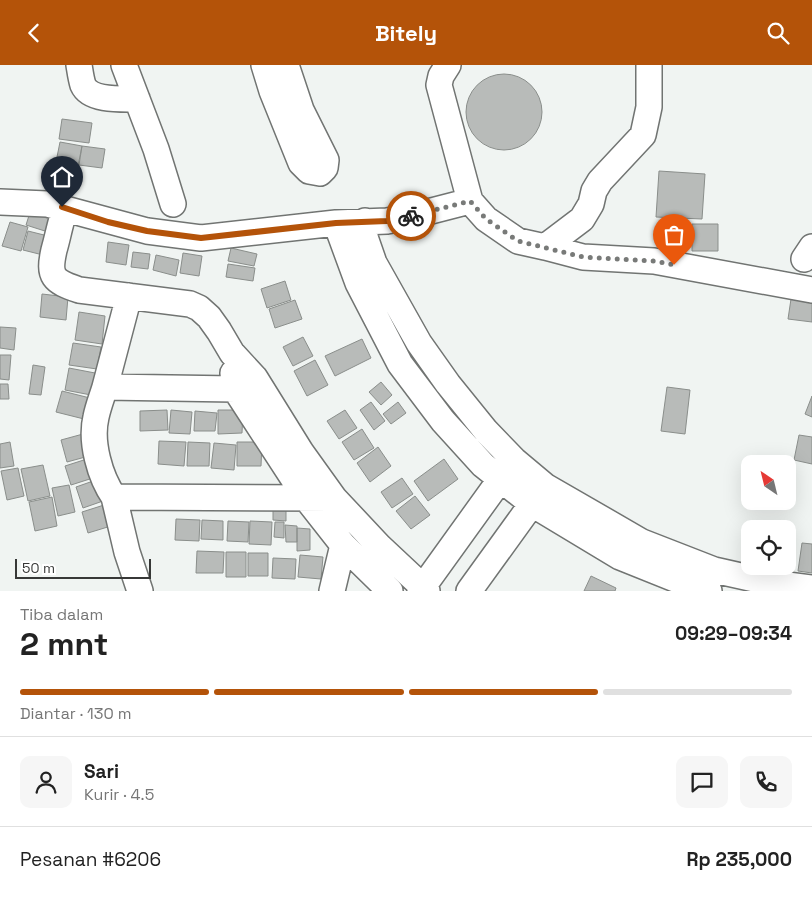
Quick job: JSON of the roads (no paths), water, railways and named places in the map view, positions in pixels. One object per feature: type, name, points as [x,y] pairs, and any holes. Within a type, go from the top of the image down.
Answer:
[{"type":"street","points":[[79,65],[83,85],[89,92],[109,98],[136,99]]},
{"type":"street","points":[[124,65],[156,149],[173,204]]},
{"type":"street","points":[[264,65],[272,91],[301,163],[309,171],[320,173],[325,168],[326,160],[301,110],[286,65]]},
{"type":"street","points":[[448,65],[441,76],[439,85],[470,201],[486,219],[518,241],[583,257],[654,261],[812,290]]},
{"type":"street","points":[[545,247],[582,219],[591,204],[594,191],[600,181],[643,135],[649,107],[648,65]]},
{"type":"street","points":[[0,202],[47,205],[147,231],[201,238],[353,231],[470,201]]},
{"type":"street","points":[[62,219],[51,268],[57,280],[64,285],[79,290],[190,304],[199,308],[209,317],[232,353],[245,384],[306,498],[343,545],[390,591]]},
{"type":"street","points":[[353,231],[358,283],[400,364],[443,421],[483,465],[507,470],[620,557],[709,591]]},
{"type":"street","points":[[128,296],[96,417],[96,448],[101,474],[106,486],[114,497],[127,552],[140,591]]},
{"type":"street","points":[[245,384],[301,451],[334,498],[423,590],[507,470]]},
{"type":"street","points":[[105,387],[245,384]]},
{"type":"street","points":[[539,495],[642,542],[714,570],[772,583],[812,588]]},
{"type":"street","points":[[468,591],[539,495]]},
{"type":"street","points":[[114,497],[334,498]]},
{"type":"street","points":[[332,591],[343,545]]}]
